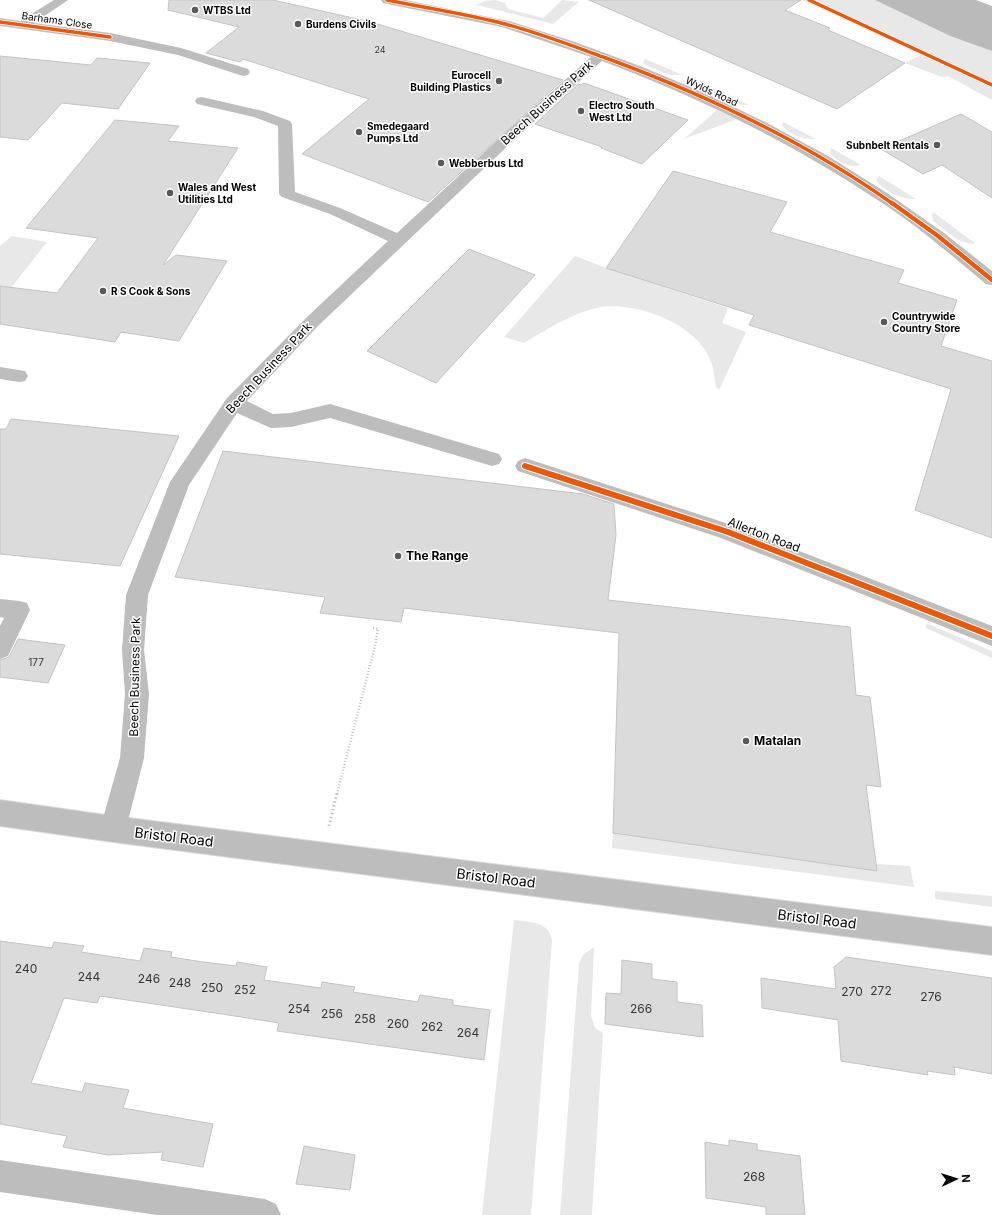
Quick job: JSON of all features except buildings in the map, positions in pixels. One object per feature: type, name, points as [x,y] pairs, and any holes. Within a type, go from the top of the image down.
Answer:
[{"type":"street","name":"Barhams Close","points":[[22,25],[62,0]]},
{"type":"street","name":"Wylds Road","points":[[387,0],[505,24],[648,73],[695,93],[756,123],[855,178],[912,216],[962,254],[992,280]]},
{"type":"street","name":"Barhams Close","points":[[0,22],[110,37],[181,52],[243,72]]},
{"type":"street","name":"Beech Business Park","points":[[113,829],[132,758],[137,694],[133,650],[138,596],[180,482],[234,403],[312,322],[510,136],[600,56]]},
{"type":"street","points":[[202,101],[258,114],[285,124],[287,194],[335,211],[399,240]]},
{"type":"street","points":[[0,373],[19,376]]},
{"type":"street","points":[[234,403],[271,421],[291,420],[330,411],[492,459]]},
{"type":"street","name":"Allerton Road","points":[[525,466],[728,532],[992,636]]},
{"type":"street","points":[[0,608],[19,610],[0,649]]},
{"type":"street","name":"Bristol Road","points":[[0,813],[322,856],[992,941]]},
{"type":"street","points":[[0,1176],[265,1215]]},
{"type":"path","points":[[322,856],[375,646],[378,629],[373,628]]},
{"type":"shaded area","points":[[495,0],[505,3],[508,9],[543,18],[562,0],[579,2],[553,24],[477,5],[484,1]]},
{"type":"shaded area","points":[[802,0],[875,0],[950,36],[992,51],[992,100],[948,76],[942,77],[905,63],[921,55]]},
{"type":"shaded area","points":[[875,0],[976,0],[992,6],[992,51],[950,36]]},
{"type":"shaded area","points":[[645,59],[683,75],[669,75],[645,65],[643,62]]},
{"type":"shaded area","points":[[713,88],[749,105],[739,105],[724,100],[712,92]]},
{"type":"shaded area","points":[[717,110],[737,119],[684,139]]},
{"type":"shaded area","points":[[783,122],[816,139],[802,138],[789,132],[782,125]]},
{"type":"shaded area","points":[[831,148],[861,165],[852,166],[836,159],[830,153]]},
{"type":"shaded area","points":[[879,176],[916,199],[899,196],[883,188],[876,180]]},
{"type":"shaded area","points":[[933,212],[975,243],[958,240],[933,221]]},
{"type":"shaded area","points":[[12,236],[47,242],[0,302],[0,246]]},
{"type":"shaded area","points":[[575,256],[606,268],[728,308],[722,323],[746,332],[719,390],[716,387],[711,360],[701,345],[691,334],[662,317],[631,308],[615,306],[591,309],[571,317],[524,343],[504,337]]},
{"type":"shaded area","points":[[926,623],[992,651],[992,658],[926,628]]},
{"type":"shaded area","points":[[613,833],[877,871],[876,864],[910,866],[914,887],[612,848]]},
{"type":"shaded area","points":[[935,891],[992,896],[992,907],[935,899]]},
{"type":"shaded area","points":[[514,920],[533,922],[543,926],[550,934],[552,941],[531,1215],[482,1215]]},
{"type":"shaded area","points":[[594,947],[591,1016],[595,1028],[603,1033],[592,1215],[560,1215],[579,964],[583,955]]},
{"type":"cycle path","points":[[387,0],[505,24],[571,45],[636,69],[700,96],[762,126],[823,159],[882,196],[938,236],[992,280]]},
{"type":"cycle path","points":[[809,0],[992,85]]},
{"type":"cycle path","points":[[0,22],[110,37]]},
{"type":"cycle path","points":[[525,466],[728,532],[992,636]]},
{"type":"place","name":"WTBS Ltd","points":[[195,10]]},
{"type":"place","name":"Burdens Civils","points":[[298,24]]},
{"type":"place","name":"Eurocell Building Plastics","points":[[499,81]]},
{"type":"place","name":"Electro South West Ltd","points":[[581,111]]},
{"type":"place","name":"Smedegaard Pumps Ltd","points":[[359,132]]},
{"type":"place","name":"Subnbelt Rentals","points":[[937,145]]},
{"type":"place","name":"Webberbus Ltd","points":[[441,163]]},
{"type":"place","name":"Wales and West Utilities Ltd","points":[[170,193]]},
{"type":"place","name":"R S Cook & Sons","points":[[103,291]]},
{"type":"place","name":"Countrywide Country Store","points":[[884,322]]},
{"type":"place","name":"The Range","points":[[398,556]]},
{"type":"place","name":"Matalan","points":[[746,741]]}]
